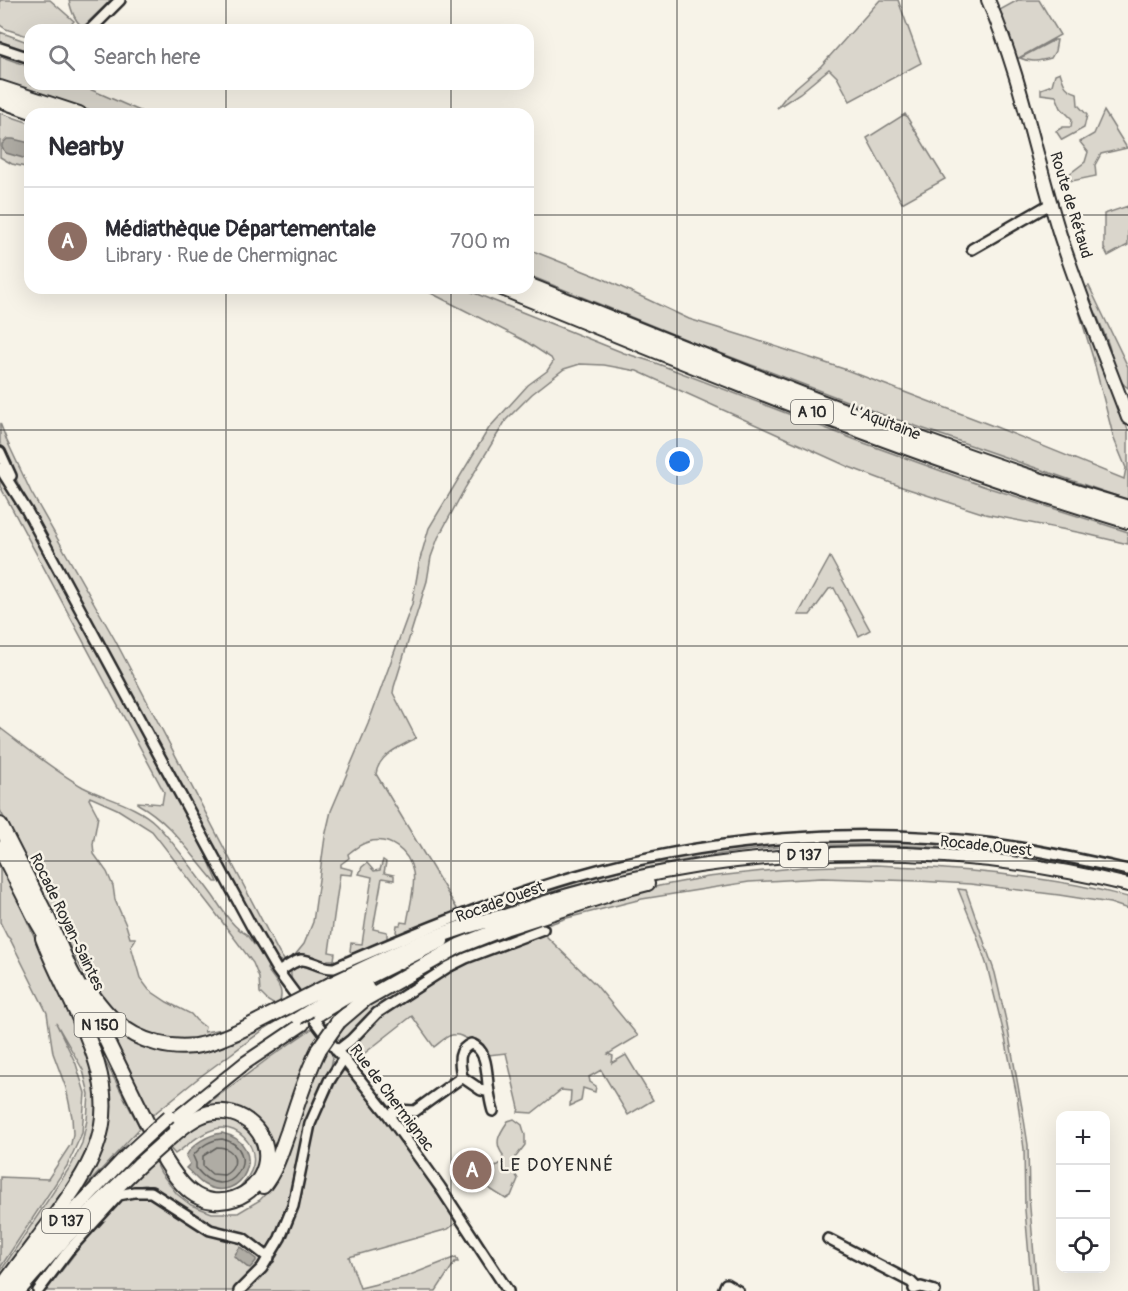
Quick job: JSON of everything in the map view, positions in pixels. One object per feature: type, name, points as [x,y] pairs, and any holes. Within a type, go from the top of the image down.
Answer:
[{"type":"highway","points":[[0,87],[61,108]]},
{"type":"highway","points":[[0,100],[24,108]]},
{"type":"highway","name":"L'Aquitaine","points":[[534,287],[914,438],[1064,489],[1128,508]]},
{"type":"highway","name":"L'Aquitaine","points":[[517,294],[741,385],[909,449],[1060,501],[1128,521]]},
{"type":"highway","name":"Rocade Royan-Saintes","points":[[0,825],[42,919],[49,941],[112,1064],[156,1157],[178,1190],[194,1202],[219,1208],[237,1205],[251,1197],[270,1177],[309,1071],[333,1050],[338,1022],[365,999],[459,946],[507,927],[606,895]]},
{"type":"highway","name":"Rocade Royan-Saintes","points":[[0,848],[70,970],[151,1132],[173,1173],[190,1191],[204,1199],[221,1202],[250,1189],[258,1180],[266,1157],[264,1143],[256,1128],[246,1119],[227,1112],[213,1112],[175,1121],[134,1159],[17,1291]]},
{"type":"highway","points":[[42,919],[70,955],[88,989],[113,1019],[138,1037],[151,1042],[177,1046],[204,1044],[246,1027],[294,1001],[337,992],[396,954],[476,922],[502,917]]},
{"type":"highway","points":[[0,1290],[88,1168],[96,1150],[104,1111],[103,1088],[94,1056],[45,944],[42,919]]},
{"type":"main road","name":"Route de Rétaud","points":[[987,0],[998,22],[1012,63],[1060,234],[1093,328],[1127,411]]},
{"type":"main road","name":"Rocade Ouest","points":[[502,917],[583,891],[663,872],[796,856],[894,854],[953,857],[1100,878],[1128,885]]},
{"type":"main road","name":"Rocade Ouest","points":[[175,1121],[337,992],[401,969],[468,937],[507,922],[644,885],[689,876],[794,863],[848,861],[981,868],[1071,881],[1128,893]]},
{"type":"main road","name":"D 137","points":[[8,1291],[72,1213],[134,1159]]},
{"type":"street","points":[[96,24],[120,0]]},
{"type":"street","points":[[0,48],[24,56]]},
{"type":"street","points":[[972,249],[1052,203]]},
{"type":"street","points":[[0,452],[27,511]]},
{"type":"street","points":[[0,468],[27,511],[294,1001],[324,1033]]},
{"type":"street","points":[[279,972],[300,960],[306,960],[325,968],[334,968],[453,918],[576,876],[693,849],[814,837],[907,836],[1020,848],[1128,870]]},
{"type":"street","points":[[239,1291],[262,1268],[280,1238],[292,1206],[312,1118],[329,1081],[333,1050],[351,1040],[377,1012],[447,967],[543,929]]},
{"type":"street","points":[[489,1092],[481,1090],[462,1077],[461,1053],[468,1045],[475,1045],[482,1051],[493,1111]]},
{"type":"street","name":"Rue de Chermignac","points":[[333,1050],[389,1116],[441,1187],[508,1291]]},
{"type":"street","points":[[389,1116],[396,1110],[416,1111],[462,1077]]},
{"type":"street","points":[[38,1291],[68,1251],[119,1196],[134,1192],[151,1192],[210,1230],[243,1238],[269,1258]]},
{"type":"street","points":[[828,1239],[911,1282],[915,1289],[921,1287],[935,1291]]},
{"type":"street","points":[[724,1288],[738,1291]]},
{"type":"shaded area","points":[[0,0],[50,0],[74,21],[71,24],[24,24],[24,35],[0,25]]},
{"type":"shaded area","points":[[69,0],[111,0],[86,24],[79,24]]},
{"type":"shaded area","points":[[880,0],[898,0],[921,63],[850,101],[837,77],[829,69],[800,93],[777,108],[787,95],[821,66]]},
{"type":"shaded area","points":[[1018,0],[1039,0],[1060,35],[1017,59],[998,11]]},
{"type":"shaded area","points":[[0,32],[24,41],[24,51],[0,45]]},
{"type":"shaded area","points":[[1057,40],[1051,58],[1028,61],[1020,58]]},
{"type":"shaded area","points":[[0,56],[24,65],[24,90],[0,82]]},
{"type":"shaded area","points":[[1060,72],[1065,86],[1077,93],[1078,105],[1087,115],[1084,128],[1062,140],[1056,131],[1063,127],[1071,127],[1072,119],[1061,108],[1056,96],[1041,94],[1041,89],[1052,85],[1055,74]]},
{"type":"shaded area","points":[[25,90],[92,90],[133,108],[81,108]]},
{"type":"shaded area","points":[[1104,111],[1127,148],[1101,154],[1095,165],[1096,176],[1072,181],[1068,175],[1085,162],[1088,152],[1080,142],[1094,134]]},
{"type":"shaded area","points":[[0,113],[24,121],[24,167],[12,164],[0,157]]},
{"type":"shaded area","points":[[905,114],[945,179],[902,203],[867,138]]},
{"type":"shaded area","points":[[1128,206],[1128,245],[1108,256],[1104,248],[1104,214]]},
{"type":"shaded area","points":[[534,251],[606,280],[689,319],[844,369],[1124,479],[1126,468],[1114,439],[1074,295],[1078,293],[1128,430],[1128,500],[878,413],[702,346],[534,277]]},
{"type":"shaded area","points":[[1089,286],[1128,367],[1128,388],[1120,380],[1115,369],[1109,346],[1085,288]]},
{"type":"shaded area","points":[[433,294],[477,294],[624,353],[864,443],[983,486],[1128,532],[1128,544],[985,514],[902,487],[849,467],[637,371],[604,365],[580,364],[564,369],[532,394],[506,420],[438,538],[393,693],[416,738],[386,756],[381,761],[376,774],[459,912],[355,955],[350,951],[351,943],[362,944],[372,877],[359,874],[362,867],[367,863],[374,871],[380,870],[383,860],[386,862],[384,873],[394,875],[394,880],[382,878],[373,929],[387,932],[387,938],[398,934],[397,925],[401,922],[407,923],[413,891],[414,878],[411,864],[403,852],[383,841],[368,842],[350,852],[349,858],[341,864],[341,867],[353,870],[352,875],[340,874],[329,952],[335,953],[334,960],[323,963],[315,959],[291,960],[304,944],[313,922],[331,811],[368,724],[412,604],[420,559],[429,528],[489,428],[528,385],[547,371],[553,362],[551,358],[525,341]]},
{"type":"shaded area","points":[[0,423],[31,492],[115,640],[285,961],[282,962],[275,958],[31,512],[0,443]]},
{"type":"shaded area","points":[[0,475],[33,529],[204,850],[218,882],[215,882],[171,829],[138,804],[138,802],[162,804],[164,792],[0,486]]},
{"type":"shaded area","points":[[830,557],[870,630],[859,636],[834,588],[829,589],[810,615],[798,615]]},
{"type":"shaded area","points":[[0,728],[83,787],[131,807],[156,824],[186,859],[236,927],[246,934],[269,964],[267,969],[281,991],[278,1007],[260,993],[259,978],[253,963],[152,831],[117,809],[90,797],[98,816],[93,844],[94,854],[107,872],[113,886],[115,900],[130,938],[135,938],[131,946],[140,978],[149,990],[191,1014],[205,1027],[204,1032],[233,1025],[236,1028],[199,1042],[160,1040],[126,1024],[98,997],[86,978],[0,810]]},
{"type":"shaded area","points":[[894,840],[1011,850],[1047,856],[1128,873],[1128,880],[1043,861],[957,849],[826,845],[739,851],[652,867],[577,885],[499,909],[302,995],[292,979],[292,968],[301,963],[329,971],[519,898],[589,876],[702,851],[755,845]]},
{"type":"shaded area","points":[[0,865],[93,1065],[100,1106],[92,1151],[76,1181],[0,1280],[0,1272],[72,1164],[82,1143],[89,1094],[83,1070],[56,1023],[76,1064],[85,1093],[82,1133],[67,1166],[0,1268],[0,1177],[48,1179],[71,1144],[73,1134],[66,1088],[53,1053],[47,1013],[0,922]]},
{"type":"shaded area","points":[[876,865],[994,873],[1073,884],[1128,897],[1128,909],[1110,903],[970,884],[822,878],[749,882],[642,899],[567,918],[498,942],[409,987],[385,1002],[343,1041],[335,1038],[368,1005],[426,970],[491,937],[565,911],[659,886],[708,877],[803,867]]},
{"type":"shaded area","points":[[958,889],[966,890],[995,973],[1007,1025],[1028,1145],[1029,1196],[1037,1291],[1032,1291],[1025,1210],[1024,1149],[1017,1096],[987,966]]},
{"type":"shaded area","points":[[543,933],[596,985],[638,1036],[608,1054],[613,1056],[612,1063],[626,1055],[653,1100],[628,1115],[601,1070],[589,1077],[590,1082],[596,1086],[595,1092],[583,1088],[581,1101],[570,1106],[571,1091],[561,1090],[532,1113],[518,1112],[506,1053],[488,1055],[483,1045],[476,1039],[457,1035],[446,1037],[434,1047],[412,1016],[356,1060],[348,1049],[370,1023],[456,966]]},
{"type":"shaded area","points":[[296,1009],[201,1076],[150,1117],[107,1029],[112,1025],[177,1049]]},
{"type":"shaded area","points":[[313,1028],[322,1039],[270,1171],[263,1133],[202,1108]]},
{"type":"shaded area","points":[[329,1048],[333,1057],[331,1067],[322,1083],[304,1136],[293,1192],[283,1227],[268,1251],[215,1229],[160,1191],[145,1185],[125,1188],[154,1159],[161,1173],[177,1194],[191,1205],[212,1213],[238,1213],[260,1200],[271,1188],[281,1171],[304,1101],[322,1058]]},
{"type":"shaded area","points":[[102,1059],[140,1128],[88,1184],[80,1189],[93,1164]]},
{"type":"shaded area","points":[[343,1071],[349,1071],[378,1107],[456,1223],[448,1229],[349,1257],[360,1288],[405,1277],[456,1257],[458,1262],[455,1262],[436,1291],[248,1291],[277,1256],[288,1232],[301,1195],[312,1131]]},
{"type":"shaded area","points":[[213,1117],[234,1118],[256,1135],[262,1164],[252,1183],[238,1189],[251,1172],[253,1157],[249,1143],[238,1133],[223,1128],[215,1129],[199,1136],[175,1154],[168,1146],[188,1129]]},
{"type":"shaded area","points":[[514,1119],[522,1125],[525,1145],[515,1158],[512,1168],[518,1179],[511,1196],[506,1199],[482,1184],[480,1179],[502,1162],[503,1155],[498,1146],[499,1138],[508,1121]]},
{"type":"shaded area","points":[[135,1195],[149,1196],[244,1242],[260,1257],[259,1266],[235,1291],[46,1291],[106,1213],[121,1200]]},
{"type":"water","points":[[7,139],[24,142],[24,158],[6,153],[2,144]]},
{"type":"water","points":[[222,1133],[237,1139],[245,1149],[248,1160],[246,1172],[240,1181],[230,1188],[217,1189],[203,1184],[186,1168],[190,1164],[186,1156],[201,1140]]},
{"type":"water","points":[[240,1247],[256,1259],[250,1268],[234,1256]]},
{"type":"place","name":"Médiathèque Départementale","points":[[472,1170]]},
{"type":"district","name":"LE DOYENNÉ","points":[[557,1165]]}]
